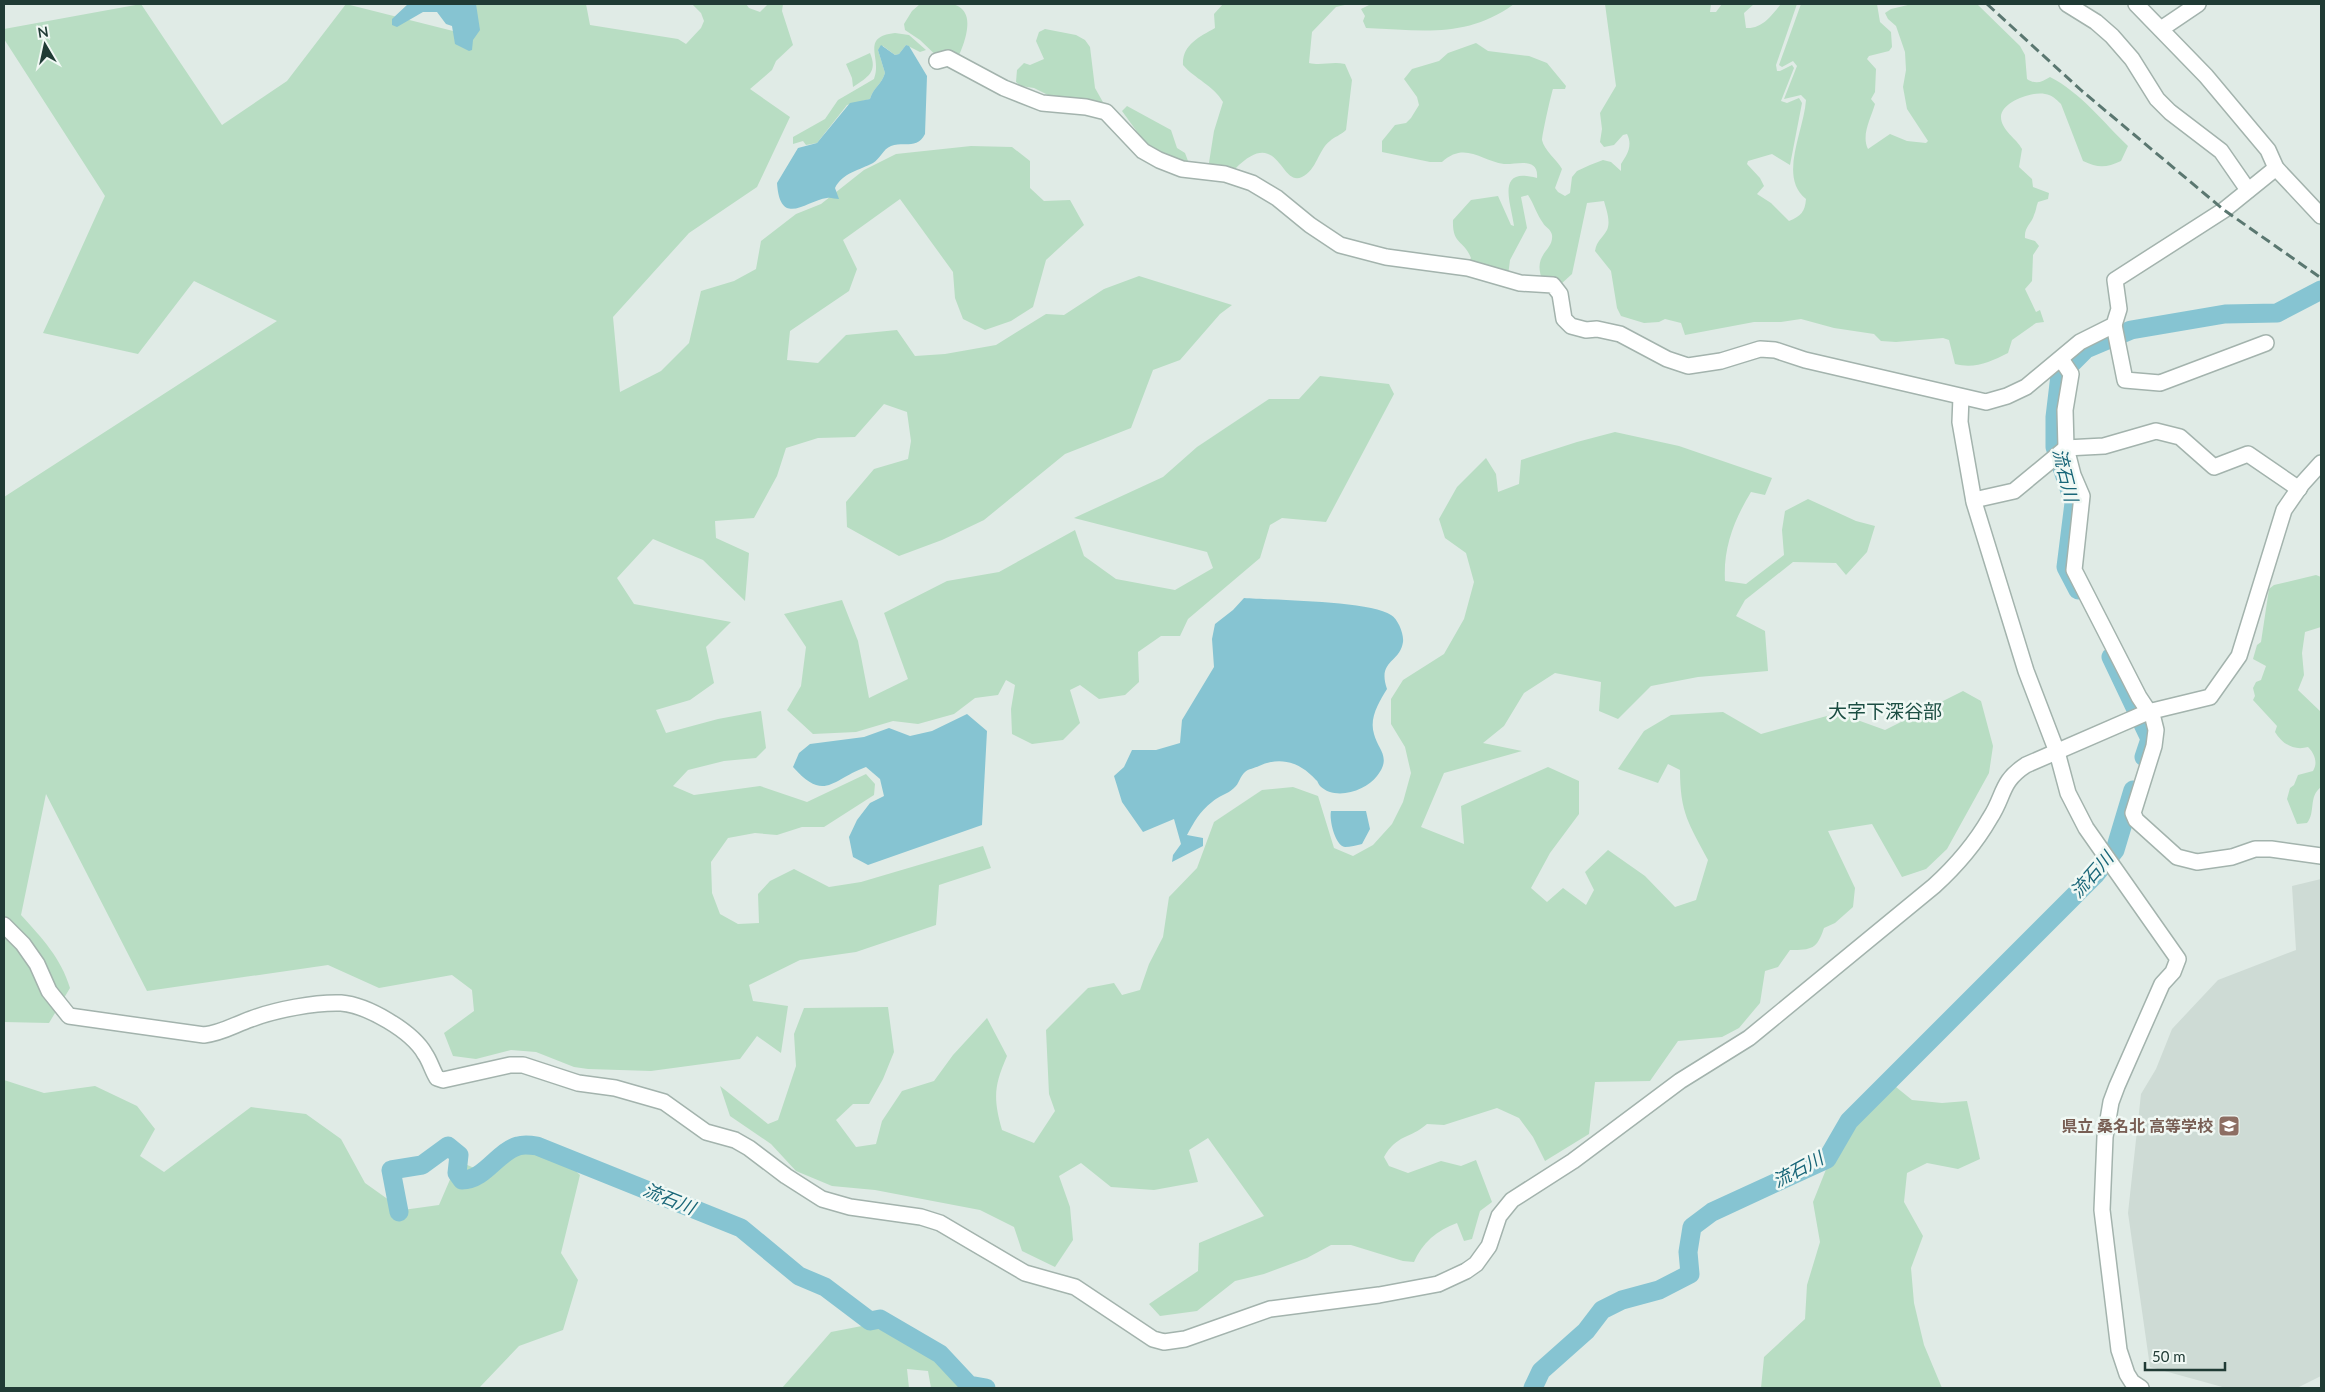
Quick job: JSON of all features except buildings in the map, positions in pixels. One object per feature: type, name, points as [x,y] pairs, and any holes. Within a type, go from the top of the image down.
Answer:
[{"type":"street","points":[[2067,4],[2096,22],[2112,36],[2132,59],[2157,99],[2170,112],[2220,151],[2248,190]]},
{"type":"street","points":[[2136,4],[2206,76],[2268,150],[2276,168],[2321,216]]},
{"type":"street","points":[[2161,28],[2198,4]]},
{"type":"street","points":[[937,61],[948,58],[1004,88],[1042,103],[1086,107],[1106,112],[1143,151],[1182,169],[1225,174],[1252,183],[1277,198],[1310,225],[1340,245],[1386,257],[1468,268],[1520,283],[1553,285],[1560,294],[1564,319],[1571,326],[1586,330],[1597,329],[1620,334],[1667,360],[1688,366],[1721,361],[1760,349],[1774,350],[1805,360],[1986,402],[2007,396],[2026,387],[2080,342],[2114,325]]},
{"type":"street","points":[[2266,343],[2160,383],[2125,380],[2114,325],[2119,309],[2115,280],[2224,210],[2276,168]]},
{"type":"street","points":[[2061,359],[2071,374],[2064,410],[2060,452],[2082,496],[2074,570],[2139,697],[2153,718],[2156,730],[2154,746],[2133,813],[2136,820],[2177,857],[2197,862],[2232,858],[2255,849],[2321,856]]},
{"type":"street","points":[[1961,397],[1960,422],[1974,500],[2026,671],[2057,752],[2068,793],[2086,828],[2178,959],[2173,972],[2162,984],[2116,1086],[2111,1102],[2105,1137],[2102,1210],[2119,1350],[2127,1374],[2132,1382],[2141,1388]]},
{"type":"street","points":[[1974,500],[2014,491],[2060,452],[2104,446],[2156,432],[2180,437],[2214,467],[2248,454],[2299,489]]},
{"type":"street","points":[[4,926],[23,944],[37,964],[49,991],[69,1016],[176,1033],[204,1035],[217,1034],[250,1019],[290,1009],[341,1003],[357,1006],[392,1023],[411,1038],[425,1053],[437,1078],[443,1080],[510,1065],[523,1065],[578,1082],[615,1088],[664,1102],[706,1132],[735,1140],[749,1148],[822,1199],[850,1207],[909,1214],[940,1223],[1025,1273],[1075,1287],[1153,1339],[1174,1341],[1276,1308],[1379,1295],[1438,1284],[1466,1271],[1476,1264],[1489,1246],[1499,1216],[1512,1200],[1573,1161],[1680,1081],[1749,1038],[1922,897],[1966,853],[1992,816],[2007,780],[2026,765],[2148,712],[2210,697],[2239,656],[2284,510],[2321,463]]},
{"type":"shaded area","name":"県立 桑名北 高等学校","points":[[2321,879],[2321,1376],[2297,1388],[2226,1388],[2150,1367],[2128,1213],[2141,1094],[2156,1069],[2172,1029],[2218,980],[2296,950],[2292,886]]},
{"type":"green space","points":[[141,4],[222,125],[287,81],[346,4],[457,32],[472,4],[586,4],[590,25],[678,39],[686,44],[701,28],[704,21],[701,13],[692,4],[746,4],[749,8],[760,12],[768,4],[783,4],[782,11],[793,45],[776,61],[772,70],[750,89],[790,117],[757,187],[689,233],[613,317],[620,392],[661,371],[689,343],[701,291],[734,281],[756,269],[761,241],[796,214],[821,204],[864,170],[896,154],[971,146],[1012,147],[1030,161],[1030,188],[1044,201],[1070,200],[1084,225],[1046,260],[1033,307],[1011,321],[985,330],[963,319],[955,298],[953,272],[900,199],[843,240],[857,269],[849,291],[790,331],[787,360],[818,363],[846,335],[897,330],[915,356],[945,354],[996,345],[1046,314],[1064,315],[1104,289],[1139,276],[1232,305],[1220,314],[1180,360],[1153,370],[1131,428],[1065,454],[984,520],[942,540],[899,556],[847,527],[846,502],[874,469],[908,459],[911,441],[907,412],[884,404],[855,437],[818,438],[786,448],[777,476],[754,518],[715,521],[716,538],[749,553],[745,601],[703,560],[653,539],[617,578],[634,604],[731,622],[706,647],[714,683],[690,700],[656,710],[666,733],[718,719],[761,711],[766,748],[756,758],[724,761],[688,770],[673,786],[694,795],[760,786],[807,802],[866,774],[875,784],[874,795],[824,827],[802,827],[777,835],[755,833],[728,838],[711,862],[712,893],[720,914],[738,924],[759,923],[758,894],[770,881],[794,869],[829,887],[861,882],[983,846],[991,868],[939,885],[936,925],[856,952],[800,960],[749,985],[753,1001],[788,1006],[781,1053],[757,1036],[740,1059],[651,1071],[574,1067],[536,1052],[511,1050],[476,1059],[453,1056],[444,1033],[474,1011],[472,990],[452,975],[379,988],[328,965],[147,991],[46,794],[21,915],[56,958],[62,967],[70,988],[49,1023],[4,1022],[4,497],[277,321],[194,281],[138,354],[43,333],[105,196],[4,39],[4,29]]},
{"type":"green space","points":[[920,4],[952,4],[960,8],[965,14],[967,30],[965,40],[955,64],[943,62],[920,40],[905,30],[904,24],[912,11]]},
{"type":"green space","points":[[1223,4],[1349,4],[1336,7],[1312,32],[1309,63],[1345,64],[1352,80],[1346,130],[1326,145],[1311,170],[1302,177],[1295,178],[1288,174],[1277,160],[1270,155],[1261,153],[1250,157],[1235,169],[1234,173],[1208,169],[1214,131],[1223,102],[1214,91],[1183,65],[1183,58],[1188,47],[1193,42],[1215,28],[1214,14]]},
{"type":"green space","points":[[1371,4],[1514,4],[1478,23],[1461,28],[1424,31],[1366,28],[1363,21],[1365,16],[1361,9]]},
{"type":"green space","points":[[1605,4],[1711,4],[1710,12],[1716,12],[1722,4],[1754,4],[1744,13],[1746,28],[1752,28],[1770,17],[1781,4],[1797,4],[1776,65],[1777,71],[1792,65],[1794,68],[1781,101],[1787,103],[1799,98],[1802,103],[1790,165],[1772,154],[1748,161],[1747,164],[1760,178],[1764,186],[1757,194],[1771,203],[1789,221],[1802,213],[1806,199],[1798,190],[1794,179],[1793,166],[1806,100],[1801,95],[1784,99],[1797,66],[1793,61],[1782,67],[1779,65],[1801,4],[1877,4],[1880,22],[1891,32],[1892,47],[1889,51],[1869,56],[1867,59],[1876,69],[1875,92],[1871,99],[1875,104],[1866,132],[1868,149],[1890,134],[1907,141],[1926,143],[1928,141],[1907,109],[1903,87],[1906,70],[1905,52],[1896,26],[1888,19],[1885,13],[1891,9],[1912,4],[1977,4],[2020,46],[2025,55],[2027,79],[2039,82],[2050,77],[2061,83],[2082,99],[2128,146],[2121,161],[2111,165],[2098,166],[2083,161],[2061,104],[2047,95],[2033,94],[2025,96],[2011,102],[2002,112],[2002,122],[2006,130],[2022,149],[2019,167],[2032,179],[2033,187],[2049,193],[2048,199],[2038,202],[2025,234],[2025,238],[2035,241],[2039,246],[2033,255],[2032,281],[2025,289],[2036,312],[2040,310],[2044,322],[2036,323],[2012,340],[2008,353],[1989,362],[1969,366],[1955,364],[1949,340],[1943,338],[1896,342],[1881,341],[1874,334],[1834,328],[1801,319],[1781,322],[1754,322],[1685,335],[1681,323],[1665,319],[1659,322],[1644,323],[1621,316],[1617,308],[1611,271],[1595,251],[1608,226],[1608,215],[1604,201],[1587,203],[1572,274],[1561,284],[1543,282],[1540,272],[1541,259],[1552,241],[1552,235],[1541,220],[1528,195],[1521,197],[1527,228],[1510,260],[1508,276],[1467,264],[1471,258],[1454,234],[1453,220],[1471,200],[1498,196],[1511,225],[1514,226],[1509,198],[1510,182],[1515,177],[1537,178],[1537,171],[1531,164],[1504,164],[1466,153],[1450,156],[1442,162],[1430,162],[1382,152],[1382,141],[1395,125],[1406,123],[1419,105],[1417,97],[1404,79],[1412,69],[1439,61],[1448,53],[1476,43],[1488,51],[1529,56],[1547,63],[1566,86],[1565,89],[1553,89],[1542,140],[1545,147],[1562,169],[1555,188],[1565,196],[1570,193],[1572,177],[1577,171],[1590,165],[1603,160],[1611,162],[1621,171],[1621,164],[1629,146],[1627,134],[1623,135],[1614,145],[1604,147],[1600,142],[1602,129],[1600,113],[1616,86]]},
{"type":"green space","points":[[1045,29],[1076,35],[1085,40],[1090,47],[1095,88],[1104,104],[1050,96],[1034,88],[1021,86],[1016,82],[1017,70],[1024,63],[1030,65],[1044,59],[1036,41],[1039,32]]},
{"type":"green space","points":[[895,33],[909,35],[926,50],[920,52],[906,45],[899,54],[895,55],[883,46],[878,50],[885,73],[870,99],[847,105],[817,143],[806,145],[803,141],[793,144],[793,137],[825,119],[838,100],[874,79],[876,71],[875,44],[884,35]]},
{"type":"green space","points":[[870,53],[873,65],[870,73],[853,87],[852,78],[846,64]]},
{"type":"green space","points":[[1127,106],[1171,130],[1177,148],[1185,153],[1191,169],[1151,151],[1122,111]]},
{"type":"green space","points":[[1320,376],[1389,384],[1394,394],[1326,522],[1282,518],[1270,525],[1260,558],[1188,619],[1180,636],[1161,636],[1138,652],[1139,682],[1125,695],[1099,699],[1080,685],[1070,690],[1080,723],[1063,740],[1032,744],[1012,734],[1011,709],[1015,685],[1006,680],[998,695],[975,698],[954,714],[918,724],[893,721],[856,732],[813,734],[787,710],[801,686],[806,647],[784,614],[842,600],[858,641],[869,698],[908,679],[884,613],[947,581],[999,572],[1075,530],[1084,556],[1116,579],[1175,590],[1213,568],[1207,552],[1074,518],[1163,477],[1197,447],[1269,399],[1299,399]]},
{"type":"green space","points":[[1615,432],[1679,446],[1772,478],[1765,495],[1751,492],[1739,513],[1728,546],[1725,581],[1746,584],[1784,555],[1782,530],[1785,511],[1808,499],[1856,521],[1875,526],[1867,552],[1846,575],[1836,563],[1793,562],[1745,600],[1736,616],[1765,631],[1768,671],[1698,677],[1651,686],[1618,719],[1599,711],[1601,682],[1555,673],[1524,693],[1504,726],[1483,743],[1522,751],[1444,773],[1421,827],[1464,844],[1461,806],[1548,767],[1579,781],[1579,814],[1550,853],[1531,888],[1547,902],[1563,888],[1586,905],[1594,890],[1585,872],[1608,850],[1645,876],[1675,907],[1696,900],[1708,860],[1687,818],[1680,785],[1680,770],[1668,764],[1658,783],[1618,769],[1644,731],[1671,715],[1723,712],[1761,734],[1838,713],[1885,730],[1963,691],[1981,701],[1993,746],[1989,773],[1947,849],[1926,869],[1902,877],[1872,824],[1828,831],[1855,888],[1853,907],[1835,923],[1824,928],[1819,940],[1813,947],[1804,950],[1790,950],[1778,967],[1765,971],[1760,1003],[1739,1028],[1722,1037],[1678,1041],[1650,1081],[1595,1082],[1589,1134],[1545,1161],[1533,1137],[1519,1118],[1497,1108],[1444,1125],[1427,1124],[1394,1144],[1384,1157],[1389,1166],[1408,1173],[1441,1161],[1461,1166],[1476,1160],[1492,1202],[1480,1211],[1472,1239],[1464,1241],[1457,1223],[1443,1229],[1431,1238],[1421,1249],[1414,1262],[1403,1261],[1351,1245],[1331,1245],[1307,1258],[1264,1274],[1235,1281],[1197,1311],[1160,1316],[1149,1304],[1198,1271],[1199,1243],[1264,1216],[1208,1138],[1189,1150],[1198,1182],[1154,1190],[1111,1187],[1081,1163],[1059,1176],[1070,1207],[1073,1240],[1055,1267],[1022,1251],[1014,1227],[980,1210],[875,1190],[832,1186],[796,1171],[771,1144],[730,1116],[720,1086],[768,1124],[778,1120],[796,1066],[794,1034],[804,1008],[888,1007],[894,1052],[883,1079],[869,1104],[853,1104],[836,1120],[856,1147],[876,1144],[882,1121],[902,1091],[934,1081],[953,1055],[987,1018],[1007,1056],[999,1076],[996,1092],[997,1109],[1002,1130],[1034,1143],[1055,1111],[1049,1094],[1046,1030],[1088,988],[1114,983],[1122,995],[1140,990],[1149,964],[1163,937],[1169,897],[1197,868],[1214,822],[1262,790],[1293,787],[1318,796],[1334,848],[1353,856],[1373,845],[1392,824],[1403,802],[1411,773],[1405,747],[1391,724],[1391,699],[1403,680],[1444,654],[1464,619],[1474,582],[1466,553],[1445,538],[1439,519],[1457,487],[1486,458],[1496,474],[1498,492],[1519,484],[1521,460]]},
{"type":"green space","points":[[2316,575],[2321,577],[2321,627],[2305,632],[2302,653],[2304,675],[2298,690],[2321,712],[2321,787],[2313,800],[2310,819],[2307,823],[2297,824],[2287,799],[2290,788],[2294,785],[2298,775],[2313,771],[2315,759],[2308,747],[2298,748],[2289,746],[2281,740],[2275,732],[2277,726],[2253,700],[2255,696],[2253,688],[2256,682],[2261,680],[2266,666],[2253,659],[2257,645],[2261,642],[2269,589],[2274,585]]},
{"type":"green space","points":[[4,1080],[44,1093],[95,1086],[137,1106],[155,1129],[140,1156],[164,1172],[251,1107],[306,1114],[341,1139],[365,1183],[403,1210],[439,1205],[458,1161],[486,1173],[514,1148],[562,1158],[580,1175],[561,1253],[578,1280],[563,1330],[519,1346],[479,1388],[4,1388]]},
{"type":"green space","points":[[1896,1087],[1912,1100],[1942,1103],[1967,1101],[1980,1159],[1958,1169],[1927,1163],[1907,1173],[1904,1202],[1923,1236],[1911,1268],[1914,1303],[1924,1345],[1942,1388],[1761,1388],[1764,1357],[1805,1319],[1807,1285],[1820,1242],[1813,1202],[1829,1162],[1852,1122],[1883,1093]]},
{"type":"green space","points":[[867,1325],[942,1352],[964,1378],[994,1388],[931,1388],[928,1371],[907,1369],[909,1388],[782,1388],[831,1332]]},
{"type":"water","points":[[408,4],[476,4],[480,30],[473,40],[472,50],[469,51],[455,44],[452,26],[446,24],[437,12],[423,12],[397,27],[392,25],[392,19]]},
{"type":"water","points":[[881,45],[895,55],[899,54],[906,45],[909,46],[927,76],[925,134],[922,139],[914,144],[888,147],[873,163],[852,172],[842,179],[835,188],[839,199],[828,198],[796,208],[789,208],[783,205],[779,197],[777,183],[798,148],[817,143],[850,103],[870,99],[882,80],[885,73],[878,50]]},
{"type":"water","points":[[1244,598],[1321,602],[1364,607],[1380,610],[1391,615],[1396,620],[1403,642],[1398,654],[1390,662],[1385,672],[1387,689],[1376,710],[1373,722],[1374,734],[1383,754],[1383,764],[1377,776],[1366,786],[1358,790],[1342,793],[1326,790],[1310,774],[1289,762],[1275,761],[1248,770],[1234,788],[1214,800],[1204,809],[1192,826],[1187,835],[1203,838],[1203,846],[1172,862],[1173,855],[1181,844],[1174,819],[1143,832],[1122,802],[1114,776],[1124,767],[1132,750],[1156,750],[1180,743],[1182,720],[1214,667],[1212,639],[1215,624],[1233,610]]},
{"type":"water","points":[[967,714],[987,731],[982,825],[868,865],[853,857],[849,837],[857,820],[870,803],[884,796],[880,779],[866,767],[829,785],[813,784],[793,767],[799,753],[810,744],[864,737],[889,728],[910,736],[932,731]]},
{"type":"water","points":[[1331,811],[1366,811],[1370,829],[1362,844],[1345,847],[1338,842],[1331,820]]},
{"type":"waterway","name":"流石川","points":[[2078,590],[2066,567],[2074,503],[2055,447],[2055,417],[2060,375],[2086,349],[2131,330],[2225,314],[2277,313],[2321,290]]},
{"type":"waterway","name":"流石川","points":[[2111,657],[2150,739],[2144,757]]},
{"type":"waterway","name":"流石川","points":[[1533,1388],[1541,1371],[1586,1331],[1602,1310],[1622,1300],[1659,1290],[1690,1274],[1688,1252],[1692,1227],[1712,1212],[1827,1159],[1849,1121],[2095,875],[2115,850],[2133,790]]},
{"type":"waterway","name":"流石川","points":[[399,1212],[391,1170],[422,1165],[448,1146],[459,1155],[457,1173],[462,1180],[470,1179],[478,1176],[511,1149],[523,1145],[537,1146],[741,1228],[799,1276],[825,1287],[870,1321],[880,1319],[940,1354],[969,1385],[986,1388]]},
{"type":"railway","points":[[1987,4],[2082,91],[2224,210],[2321,278]]},
{"type":"place","name":"県立 桑名北 高等学校","points":[[2229,1126]]},
{"type":"district","name":"大字下深谷部","points":[[1885,711]]}]
